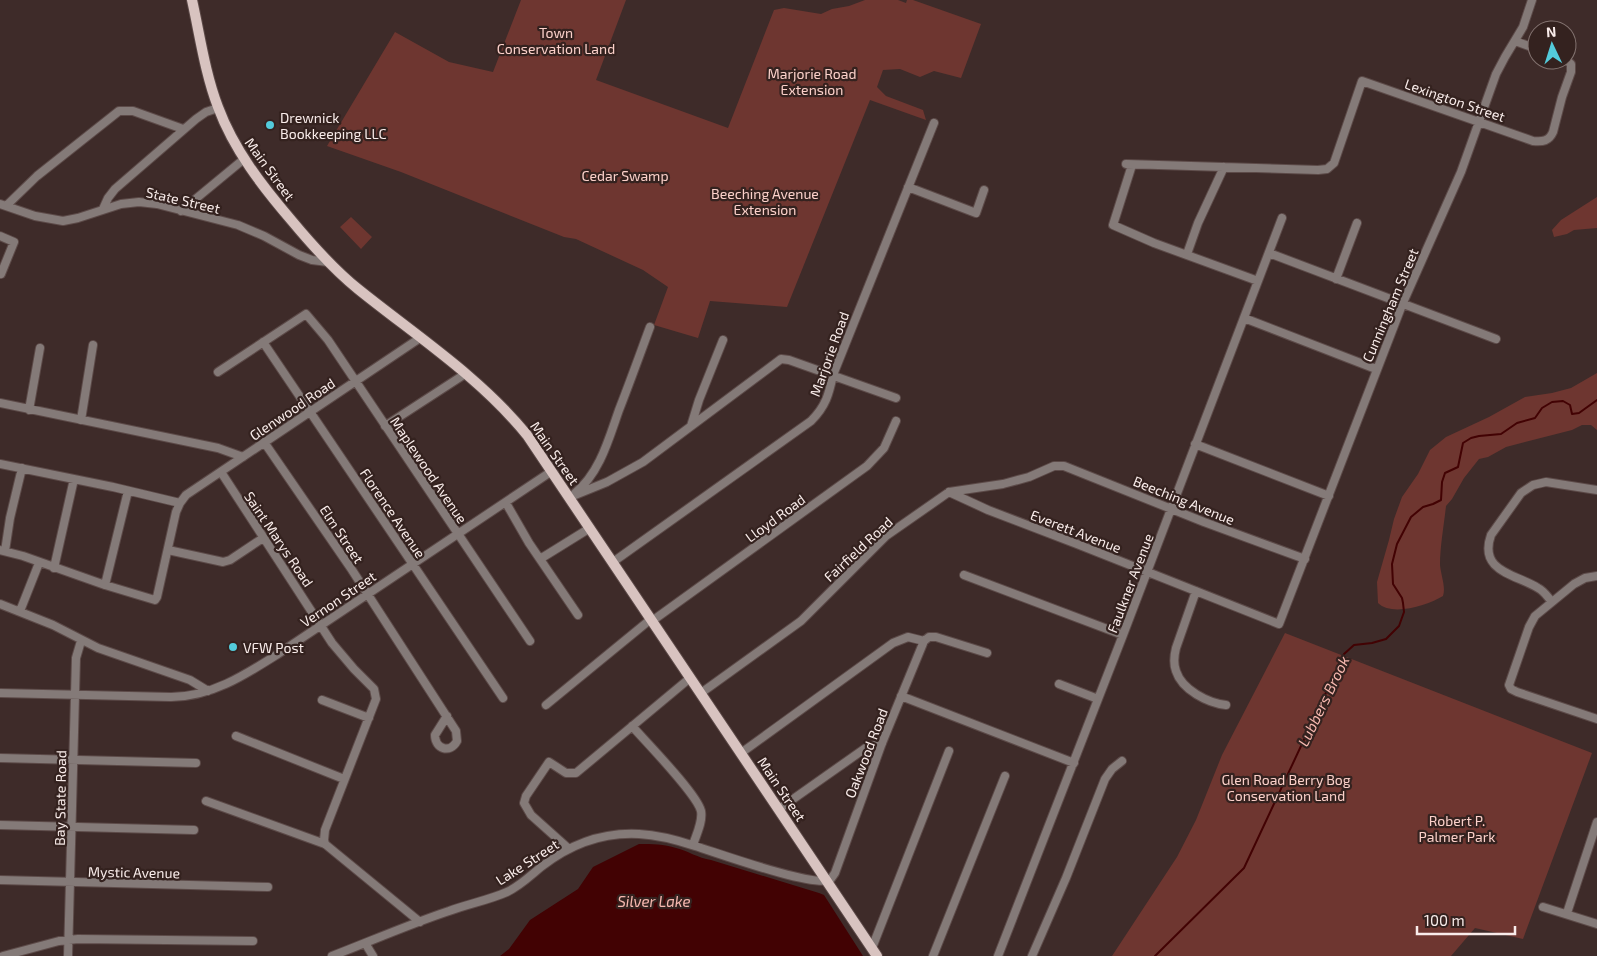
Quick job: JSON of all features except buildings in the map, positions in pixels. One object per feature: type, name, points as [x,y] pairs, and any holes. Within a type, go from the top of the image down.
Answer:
[{"type":"main road","name":"Main Street","points":[[192,0],[209,79],[218,108],[227,129],[244,159],[266,190],[346,280],[465,374],[515,420],[570,497],[874,952]]},
{"type":"street","name":"Cunningham Street","points":[[1279,624],[1376,369],[1453,190],[1480,122],[1496,74],[1523,27],[1532,0]]},
{"type":"street","points":[[1514,41],[1527,46]]},
{"type":"street","name":"Lexington Street","points":[[1224,167],[1327,169],[1334,163],[1362,81],[1533,141],[1545,141],[1550,138],[1571,70]]},
{"type":"street","points":[[102,209],[115,189],[183,129],[201,115],[218,108]]},
{"type":"street","points":[[3,205],[114,113],[123,109],[133,110],[183,129]]},
{"type":"street","name":"Marjorie Road","points":[[613,562],[811,421],[824,406],[834,375],[934,122]]},
{"type":"street","points":[[181,211],[244,159]]},
{"type":"street","points":[[1188,254],[1198,223],[1224,167],[1129,164],[1113,224],[1154,242],[1258,282]]},
{"type":"street","points":[[908,187],[976,213],[984,190]]},
{"type":"street","name":"State Street","points":[[3,205],[35,216],[63,221],[120,204],[139,202],[157,204],[238,225],[264,236],[299,256],[328,262]]},
{"type":"street","name":"Faulkner Avenue","points":[[998,956],[1282,218]]},
{"type":"street","points":[[1336,279],[1357,223]]},
{"type":"street","points":[[0,236],[14,242],[1,274]]},
{"type":"street","points":[[1269,253],[1402,305],[1496,339]]},
{"type":"street","name":"Maplewood Avenue","points":[[263,342],[306,314],[324,334],[530,641]]},
{"type":"street","points":[[1244,318],[1376,369]]},
{"type":"street","points":[[570,497],[582,488],[596,469],[650,327]]},
{"type":"street","name":"Glenwood Road","points":[[180,503],[191,492],[420,338]]},
{"type":"street","points":[[691,426],[699,400],[723,340]]},
{"type":"street","points":[[218,372],[263,342]]},
{"type":"street","name":"Florence Avenue","points":[[263,342],[503,698]]},
{"type":"street","points":[[81,420],[94,345]]},
{"type":"street","points":[[30,410],[40,348]]},
{"type":"street","points":[[570,497],[633,468],[779,360],[783,359],[834,375],[896,398]]},
{"type":"street","points":[[386,426],[465,374]]},
{"type":"street","points":[[0,403],[218,448],[243,457]]},
{"type":"street","name":"Lloyd Road","points":[[546,705],[652,620],[867,466],[884,448],[896,421]]},
{"type":"street","name":"Elm Street","points":[[264,442],[447,716]]},
{"type":"street","points":[[1195,444],[1329,496]]},
{"type":"street","points":[[0,464],[22,468],[128,490],[180,503],[175,516],[155,600],[3,551],[22,468]]},
{"type":"street","name":"Beeching Avenue","points":[[1054,466],[1064,466],[1171,509],[1305,559]]},
{"type":"street","name":"Fairfield Road","points":[[701,694],[801,621],[886,536],[949,492],[1003,484],[1029,477],[1054,466]]},
{"type":"street","name":"Saint Marys Road","points":[[221,472],[321,626],[346,660],[374,689],[376,699],[369,718]]},
{"type":"street","name":"Vernon Street","points":[[0,693],[180,697],[195,696],[208,691],[248,672],[321,626],[552,472]]},
{"type":"street","points":[[54,568],[74,479]]},
{"type":"street","points":[[1552,602],[1537,587],[1504,573],[1497,568],[1489,552],[1491,535],[1521,493],[1532,485],[1546,482],[1597,490]]},
{"type":"street","points":[[105,585],[128,490]]},
{"type":"street","name":"Everett Avenue","points":[[949,492],[975,506],[1279,624]]},
{"type":"street","points":[[506,503],[540,559],[578,615]]},
{"type":"street","points":[[540,559],[590,528]]},
{"type":"street","points":[[168,550],[223,562],[230,560],[263,538]]},
{"type":"street","points":[[20,611],[40,563]]},
{"type":"street","points":[[964,574],[1123,635]]},
{"type":"street","points":[[1597,576],[1578,581],[1535,616],[1530,623],[1510,678],[1509,687],[1517,692],[1597,719]]},
{"type":"street","points":[[1196,591],[1174,656],[1176,671],[1179,678],[1192,690],[1215,704],[1226,705]]},
{"type":"street","points":[[0,604],[63,629],[107,652],[190,680],[208,691]]},
{"type":"street","points":[[741,753],[893,643],[908,637],[924,642],[933,636],[987,653]]},
{"type":"street","name":"Bay State Road","points":[[68,956],[76,658],[81,640]]},
{"type":"street","name":"Oakwood Road","points":[[826,881],[833,877],[835,873],[882,743],[924,642]]},
{"type":"street","points":[[569,849],[531,815],[524,803],[526,796],[549,762],[566,773],[576,773],[690,678]]},
{"type":"street","points":[[1059,684],[1098,699]]},
{"type":"street","points":[[901,696],[1074,762]]},
{"type":"street","points":[[322,700],[369,718],[325,830],[325,844]]},
{"type":"street","points":[[632,726],[686,788],[699,807],[701,816],[693,845]]},
{"type":"street","points":[[236,736],[344,779]]},
{"type":"street","points":[[779,810],[867,747],[882,743]]},
{"type":"street","points":[[874,952],[949,751]]},
{"type":"street","points":[[0,758],[196,763]]},
{"type":"street","points":[[1032,956],[1060,894],[1105,779],[1112,769],[1122,761]]},
{"type":"street","points":[[934,956],[1005,776]]},
{"type":"street","points":[[206,801],[325,844],[420,922]]},
{"type":"street","points":[[1566,913],[1597,822]]},
{"type":"street","points":[[0,825],[194,830]]},
{"type":"street","name":"Lake Street","points":[[332,956],[451,910],[506,892],[569,849],[595,838],[626,834],[651,835],[693,845],[775,871],[826,881]]},
{"type":"street","name":"Mystic Avenue","points":[[0,880],[268,887]]},
{"type":"street","points":[[1543,907],[1597,924]]},
{"type":"street","points":[[3,956],[69,939],[253,941]]},
{"type":"street","points":[[365,943],[372,956]]},
{"type":"green space","points":[[521,0],[626,0],[596,80],[728,128],[774,10],[784,8],[821,14],[865,0],[898,0],[906,3],[907,0],[913,0],[981,24],[961,78],[934,71],[920,77],[900,69],[883,70],[877,87],[886,96],[923,110],[926,120],[870,100],[787,307],[710,301],[698,338],[654,325],[668,287],[643,270],[576,239],[564,237],[401,172],[327,146],[395,32],[449,62],[493,72]]},
{"type":"green space","points":[[1597,197],[1597,228],[1574,230],[1554,237],[1552,230],[1561,220]]},
{"type":"green space","points":[[351,217],[372,237],[361,249],[340,227]]},
{"type":"green space","points":[[1597,373],[1597,430],[1591,425],[1582,425],[1572,430],[1506,447],[1488,457],[1479,459],[1464,478],[1446,506],[1440,558],[1444,589],[1443,596],[1420,606],[1401,609],[1384,607],[1378,603],[1377,582],[1394,519],[1402,497],[1418,474],[1430,450],[1446,437],[1489,417],[1525,397],[1571,388]]},
{"type":"green space","points":[[1285,633],[1592,753],[1523,939],[1475,928],[1451,956],[1112,956],[1177,857],[1196,820],[1222,755]]},
{"type":"water","name":"Silver Lake","points":[[639,844],[658,844],[680,849],[702,858],[824,895],[863,956],[500,956],[509,949],[530,920],[578,889],[593,867]]},
{"type":"waterway","name":"Lubbers Brook","points":[[1155,956],[1244,868],[1344,654],[1354,645],[1386,639],[1399,626],[1404,612],[1403,603],[1393,584],[1392,564],[1397,544],[1411,517],[1423,507],[1441,500],[1442,482],[1445,473],[1458,467],[1463,443],[1479,436],[1501,434],[1517,423],[1535,418],[1542,408],[1552,402],[1563,401],[1570,405],[1572,414],[1579,413],[1597,400]]},
{"type":"place","name":"Drewnick Bookkeeping LLC","points":[[270,125]]},
{"type":"place","name":"VFW Post","points":[[233,647]]},
{"type":"park label","name":"Town Conservation Land","points":[[556,40]]},
{"type":"park label","name":"Marjorie Road Extension","points":[[812,82]]},
{"type":"park label","name":"Cedar Swamp","points":[[625,175]]},
{"type":"park label","name":"Beeching Avenue Extension","points":[[765,202]]},
{"type":"park label","name":"Glen Road Berry Bog Conservation Land","points":[[1286,788]]},
{"type":"park label","name":"Robert P. Palmer Park","points":[[1457,828]]}]
